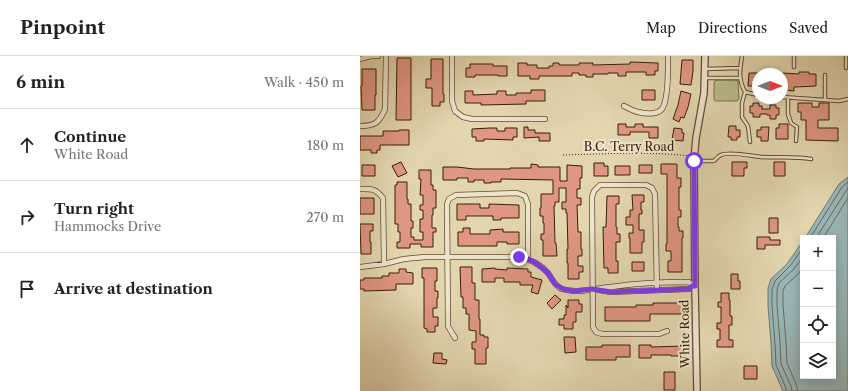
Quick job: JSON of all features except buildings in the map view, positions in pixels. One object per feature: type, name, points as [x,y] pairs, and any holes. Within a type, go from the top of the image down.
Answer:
[{"type":"street","points":[[360,60],[371,56],[378,56]]},
{"type":"street","points":[[360,126],[369,126],[376,123],[382,117],[385,109],[386,56]]},
{"type":"street","points":[[452,56],[452,101],[455,111],[463,117],[472,119],[545,119]]},
{"type":"street","points":[[624,106],[637,112],[654,113],[661,110],[665,104],[668,82],[668,56]]},
{"type":"street","name":"White Road","points":[[697,391],[693,286],[694,159],[704,93],[706,69],[705,56]]},
{"type":"street","points":[[657,290],[655,194],[652,188],[646,185],[600,185],[594,191],[592,197],[593,327],[596,332],[602,334],[659,334],[667,331]]},
{"type":"street","points":[[360,189],[372,189],[379,192],[383,198],[384,264]]},
{"type":"street","points":[[455,338],[448,326],[447,204],[449,199],[456,195],[517,193],[525,196],[528,204],[528,259]]},
{"type":"street","points":[[360,267],[384,264],[404,259],[519,257],[536,263],[548,273],[555,284],[563,289],[574,291],[592,289],[657,282],[689,282],[693,286],[689,289],[611,292],[592,289]]},
{"type":"lane","points":[[742,56],[739,78],[745,92],[742,103],[742,117],[748,126],[750,142]]},
{"type":"lane","points":[[794,56],[794,67]]},
{"type":"lane","points":[[846,56],[846,68]]},
{"type":"lane","points":[[706,69],[740,68]]},
{"type":"lane","points":[[825,75],[825,100]]},
{"type":"lane","points":[[705,78],[739,78]]},
{"type":"lane","points":[[745,92],[752,94]]},
{"type":"lane","points":[[788,98],[839,101],[848,99]]},
{"type":"lane","points":[[788,104],[789,119],[791,123],[797,127],[796,141]]},
{"type":"lane","points":[[694,159],[714,161],[722,155],[734,154],[811,159]]},
{"type":"path","name":"B.C. Terry Road","points":[[563,155],[673,154],[694,159]]},
{"type":"green space","points":[[716,80],[738,81],[739,99],[737,101],[714,100],[714,82]]},
{"type":"water","points":[[848,177],[848,391],[783,391],[772,366],[768,288],[771,279],[787,264],[800,245],[800,379],[836,379],[836,235],[807,235],[839,184]]},
{"type":"route","points":[[519,257],[536,263],[548,273],[555,284],[563,289],[574,291],[592,289],[611,292],[689,289],[692,286],[695,286],[694,161]]}]
